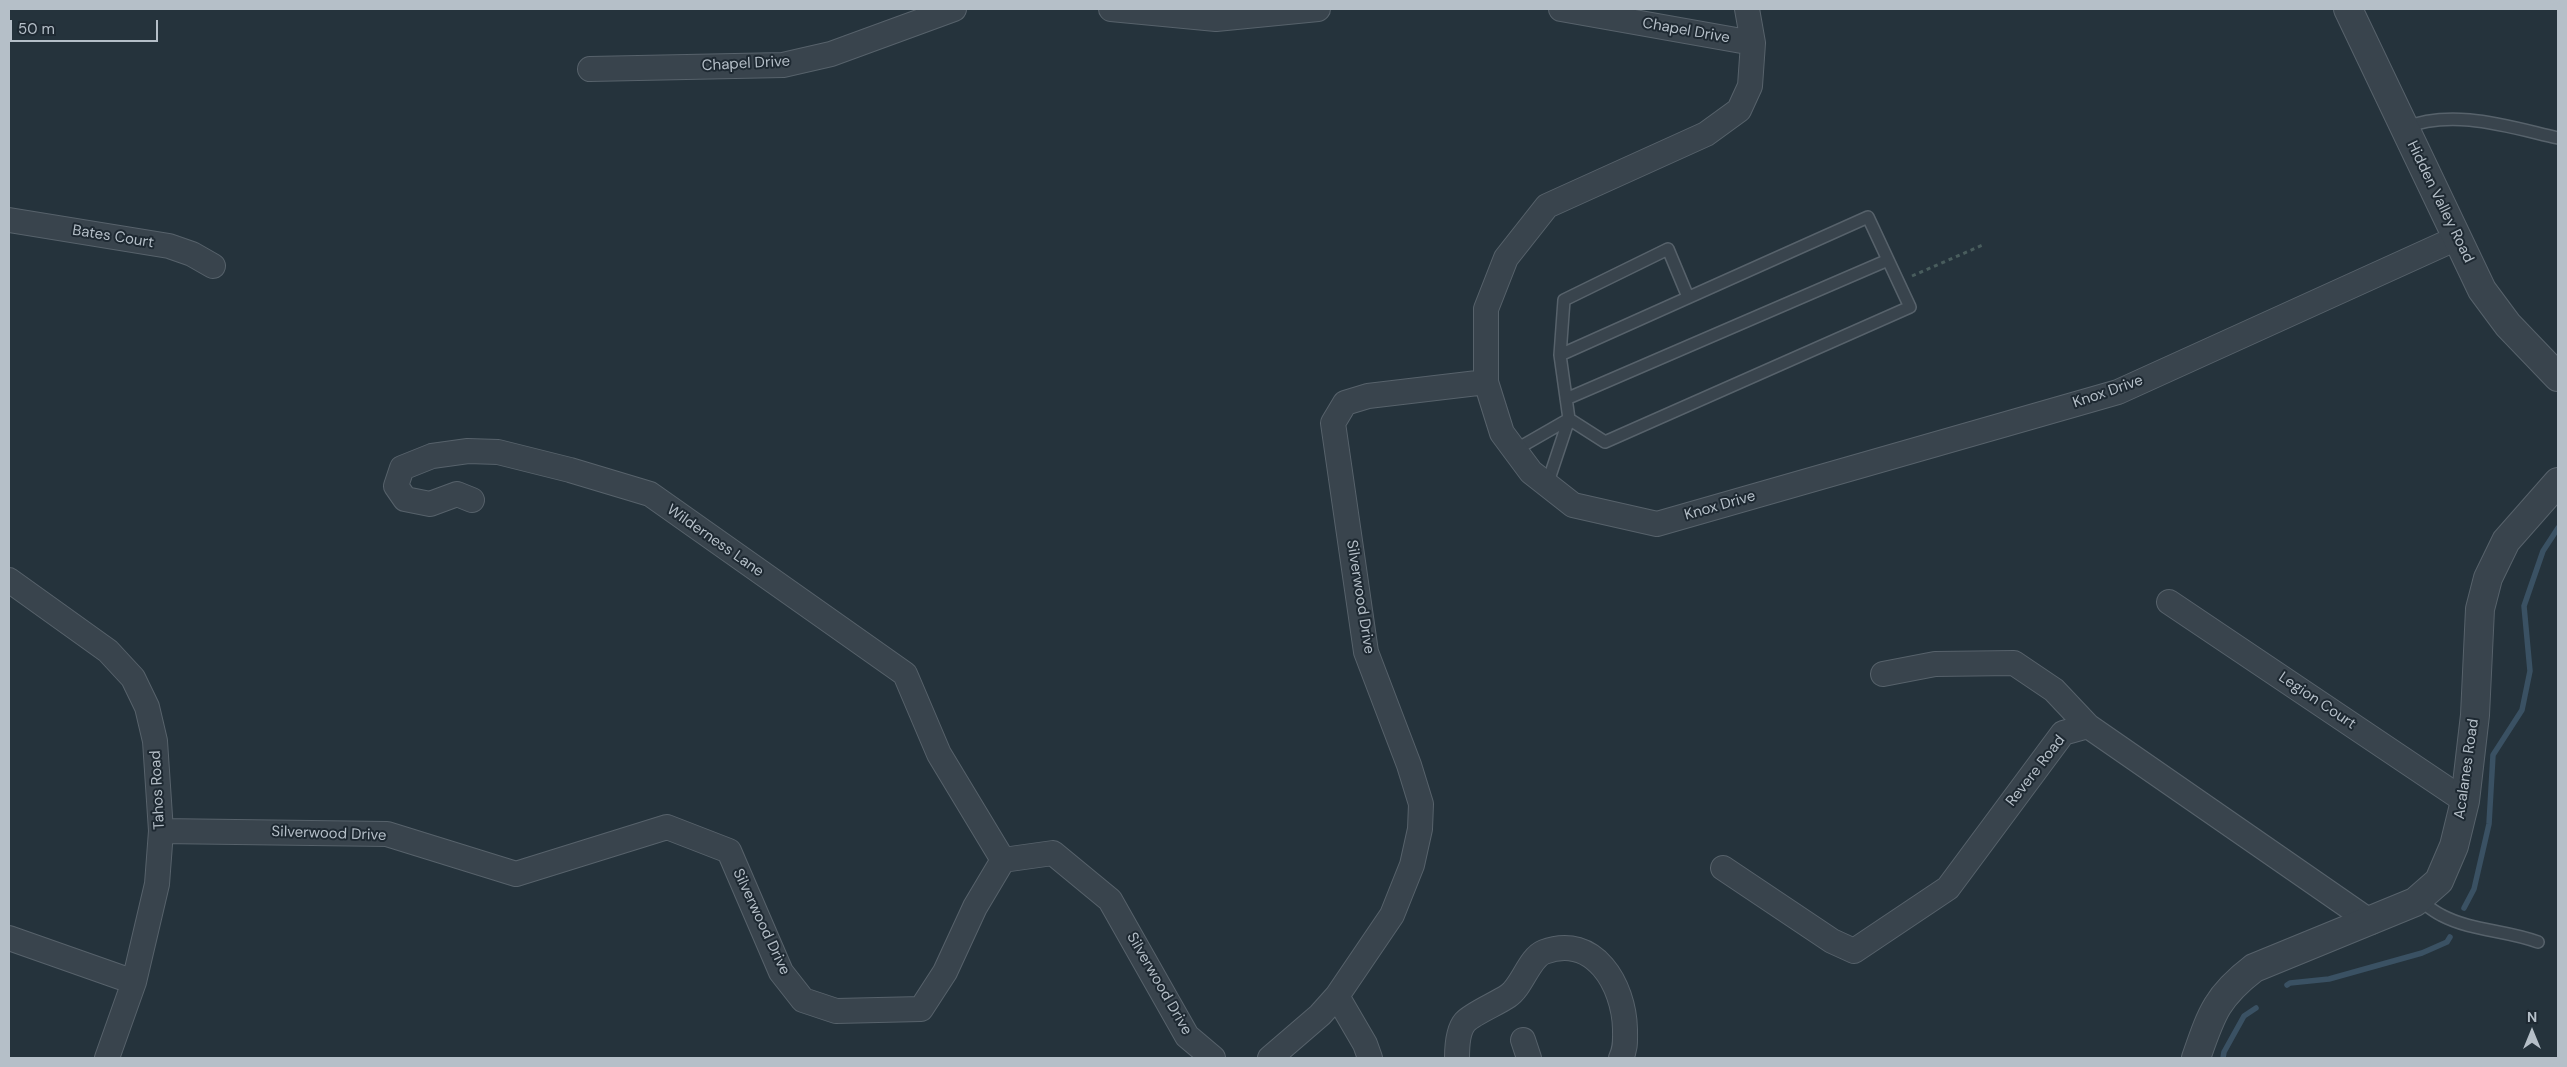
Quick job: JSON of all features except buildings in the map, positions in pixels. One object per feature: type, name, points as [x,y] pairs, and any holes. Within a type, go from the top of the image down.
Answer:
[{"type":"street","name":"Chapel Drive","points":[[590,69],[782,64],[831,54],[954,9]]},
{"type":"street","points":[[1110,9],[1216,19],[1318,9]]},
{"type":"street","name":"Chapel Drive","points":[[1561,9],[1753,43]]},
{"type":"street","name":"Knox Drive","points":[[1748,9],[1753,43],[1750,86],[1738,110],[1706,134],[1546,206],[1506,258],[1486,309],[1486,382],[1502,433],[1531,472],[1573,506],[1657,524],[2118,392],[2457,238]]},
{"type":"street","name":"Hidden Valley Road","points":[[2348,9],[2482,290],[2508,325],[2558,377]]},
{"type":"street","name":"Bates Court","points":[[9,220],[169,246],[192,254],[213,266]]},
{"type":"street","name":"Silverwood Drive","points":[[1270,1058],[1320,1015],[1337,996],[1392,915],[1412,865],[1420,829],[1421,804],[1409,765],[1366,652],[1333,424],[1345,403],[1368,396],[1486,382]]},
{"type":"street","name":"Wilderness Lane","points":[[472,500],[457,494],[430,504],[405,499],[396,486],[402,468],[432,456],[468,451],[498,452],[570,470],[650,494],[905,674],[938,754],[1003,860]]},
{"type":"street","name":"Acalanes Road","points":[[2196,1058],[2212,1013],[2231,985],[2254,968],[2371,922],[2419,900],[2439,881],[2454,846],[2465,801],[2475,715],[2480,609],[2488,578],[2506,541],[2558,482]]},
{"type":"street","name":"Tahos Road","points":[[9,580],[108,651],[133,678],[147,706],[155,740],[161,831],[157,884],[134,982],[108,1058]]},
{"type":"street","name":"Legion Court","points":[[2169,602],[2465,801]]},
{"type":"street","points":[[1883,674],[1935,664],[2014,663],[2054,690],[2088,726],[2371,922]]},
{"type":"street","name":"Revere Road","points":[[1723,868],[1832,941],[1854,951],[1948,888],[2063,733],[2088,726]]},
{"type":"street","name":"Silverwood Drive","points":[[161,831],[387,834],[516,874],[667,827],[730,851],[781,972],[803,1000],[836,1011],[921,1009],[945,972],[974,907],[1003,860],[1053,853],[1110,900],[1187,1036],[1213,1058]]},
{"type":"street","points":[[9,938],[134,982]]},
{"type":"street","points":[[1456,1058],[1457,1046],[1465,1022],[1513,992],[1541,953],[1561,947],[1584,952],[1604,967],[1614,980],[1625,1008],[1625,1049],[1621,1058]]},
{"type":"street","points":[[1337,996],[1365,1044],[1370,1058]]},
{"type":"lane","points":[[2404,128],[2424,120],[2488,122],[2558,138]]},
{"type":"lane","points":[[1560,356],[1868,216],[1910,307],[1605,442],[1569,419]]},
{"type":"lane","points":[[1547,485],[1569,419],[1560,356],[1564,300],[1668,249],[1688,297]]},
{"type":"lane","points":[[1566,399],[1888,260]]},
{"type":"lane","points":[[1515,450],[1569,419]]},
{"type":"lane","points":[[2419,900],[2440,915],[2458,923],[2522,936],[2538,942]]},
{"type":"path","points":[[1898,282],[1985,244]]},
{"type":"waterway","points":[[2464,908],[2474,889],[2489,824],[2493,755],[2522,710],[2530,671],[2524,606],[2543,551],[2558,528]]},
{"type":"waterway","points":[[2287,985],[2290,983],[2329,979],[2422,953],[2447,942],[2450,937]]},
{"type":"waterway","points":[[2223,1058],[2224,1052],[2244,1016],[2256,1008]]}]
